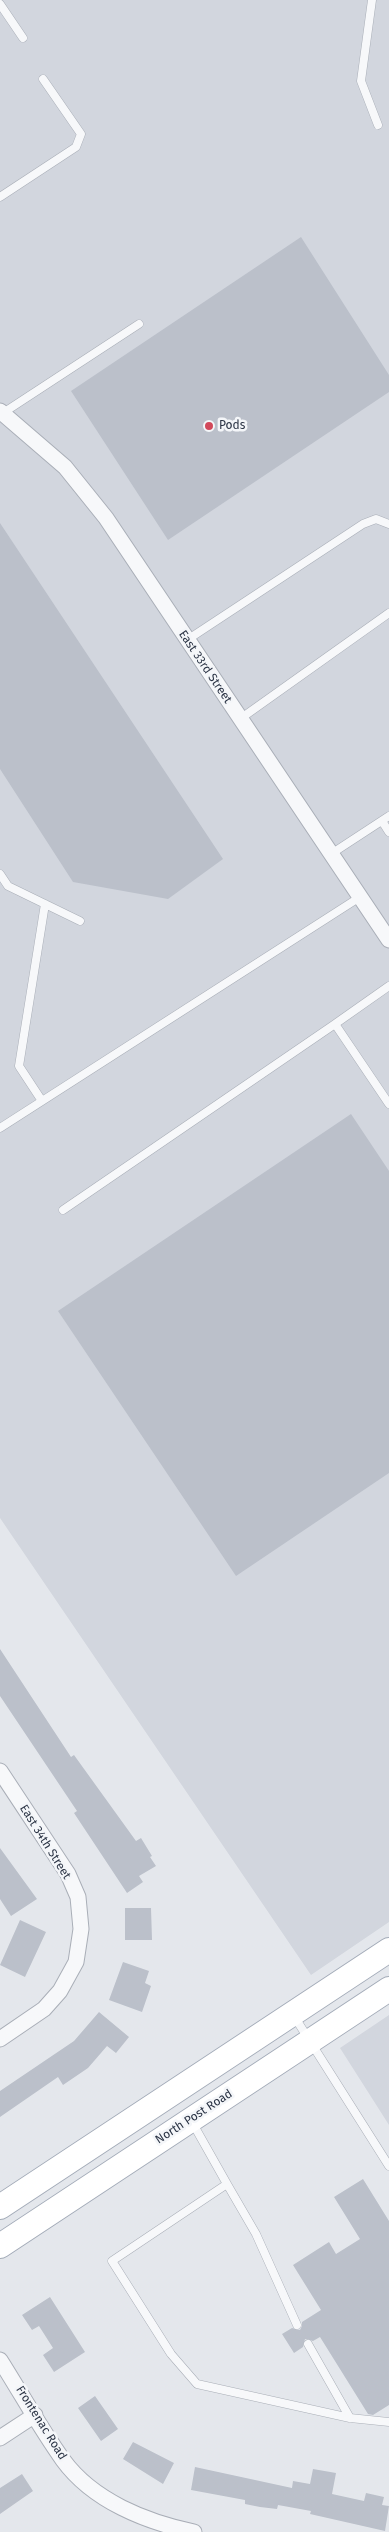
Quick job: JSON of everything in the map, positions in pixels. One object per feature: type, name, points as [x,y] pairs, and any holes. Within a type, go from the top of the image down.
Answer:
[{"type":"main road","points":[[0,2207],[389,1950]]},
{"type":"main road","name":"North Post Road","points":[[0,2246],[389,1989]]},
{"type":"street","name":"East 33rd Street","points":[[1,412],[41,444],[86,492],[389,940]]},
{"type":"street","name":"East 34th Street","points":[[0,1771],[68,1874],[79,1905],[80,1946],[70,1977],[55,1998],[37,2014],[0,2039]]},
{"type":"street","name":"Frontenac Road","points":[[0,2360],[35,2414],[53,2447],[81,2478],[108,2499],[137,2515],[151,2527],[194,2532]]},
{"type":"street","points":[[0,2438],[35,2414]]},
{"type":"lane","points":[[372,0],[362,81],[378,125]]},
{"type":"lane","points":[[0,4],[23,38]]},
{"type":"lane","points":[[0,197],[76,147],[80,141],[81,134],[43,79]]},
{"type":"lane","points":[[1,412],[139,324]]},
{"type":"lane","points":[[187,640],[363,524],[376,519],[389,524]]},
{"type":"lane","points":[[240,718],[389,613]]},
{"type":"lane","points":[[331,854],[389,816]]},
{"type":"lane","points":[[382,821],[389,832]]},
{"type":"lane","points":[[0,874],[8,886],[80,921]]},
{"type":"lane","points":[[0,1128],[360,897]]},
{"type":"lane","points":[[42,1101],[19,1066],[45,904]]},
{"type":"lane","points":[[63,1210],[389,986]]},
{"type":"lane","points":[[335,1024],[389,1104]]},
{"type":"lane","points":[[292,2014],[389,2166]]},
{"type":"lane","points":[[190,2120],[256,2234],[297,2325]]},
{"type":"lane","points":[[227,2184],[112,2261],[171,2354],[197,2384],[350,2418],[389,2422]]},
{"type":"lane","points":[[308,2344],[350,2418]]},
{"type":"shaded area","points":[[0,0],[389,0],[389,1922],[311,1975],[0,1518]]},
{"type":"shaded area","points":[[389,2015],[389,2125],[340,2048]]},
{"type":"building","points":[[301,237],[389,375],[389,392],[168,540],[71,391]]},
{"type":"building","points":[[0,523],[223,859],[168,899],[73,882],[0,769]]},
{"type":"building","points":[[351,1114],[389,1171],[389,1473],[236,1576],[58,1311]]},
{"type":"building","points":[[0,1649],[71,1757],[74,1755],[136,1841],[141,1838],[152,1856],[150,1857],[156,1866],[139,1876],[143,1882],[127,1893],[74,1813],[77,1811],[0,1696]]},
{"type":"building","points":[[0,1848],[37,1899],[11,1916],[0,1899]]},
{"type":"building","points":[[125,1908],[151,1908],[152,1940],[125,1940]]},
{"type":"building","points":[[20,1920],[46,1932],[25,1977],[0,1965]]},
{"type":"building","points":[[123,1962],[149,1971],[145,1983],[151,1986],[142,2012],[109,2000]]},
{"type":"building","points":[[99,2012],[129,2037],[116,2053],[107,2046],[88,2068],[63,2085],[58,2077],[0,2117],[0,2091],[74,2041]]},
{"type":"building","points":[[363,2179],[389,2221],[389,2405],[373,2415],[368,2414],[320,2337],[313,2341],[305,2339],[303,2347],[294,2353],[282,2334],[292,2328],[300,2330],[302,2322],[321,2310],[293,2265],[329,2242],[336,2254],[360,2239],[334,2197]]},
{"type":"building","points":[[50,2297],[85,2352],[54,2372],[43,2355],[53,2348],[39,2326],[32,2330],[22,2315]]},
{"type":"building","points":[[95,2396],[118,2429],[101,2441],[78,2408]]},
{"type":"building","points":[[133,2442],[174,2463],[163,2484],[123,2459]]},
{"type":"building","points":[[195,2467],[292,2488],[293,2481],[310,2484],[313,2469],[336,2473],[332,2494],[364,2501],[366,2493],[384,2497],[382,2505],[389,2506],[385,2531],[310,2514],[311,2511],[278,2505],[277,2509],[260,2507],[245,2504],[245,2500],[191,2490]]},
{"type":"building","points":[[22,2474],[33,2491],[0,2514],[0,2488]]},
{"type":"place","name":"Pods","points":[[209,426]]}]
